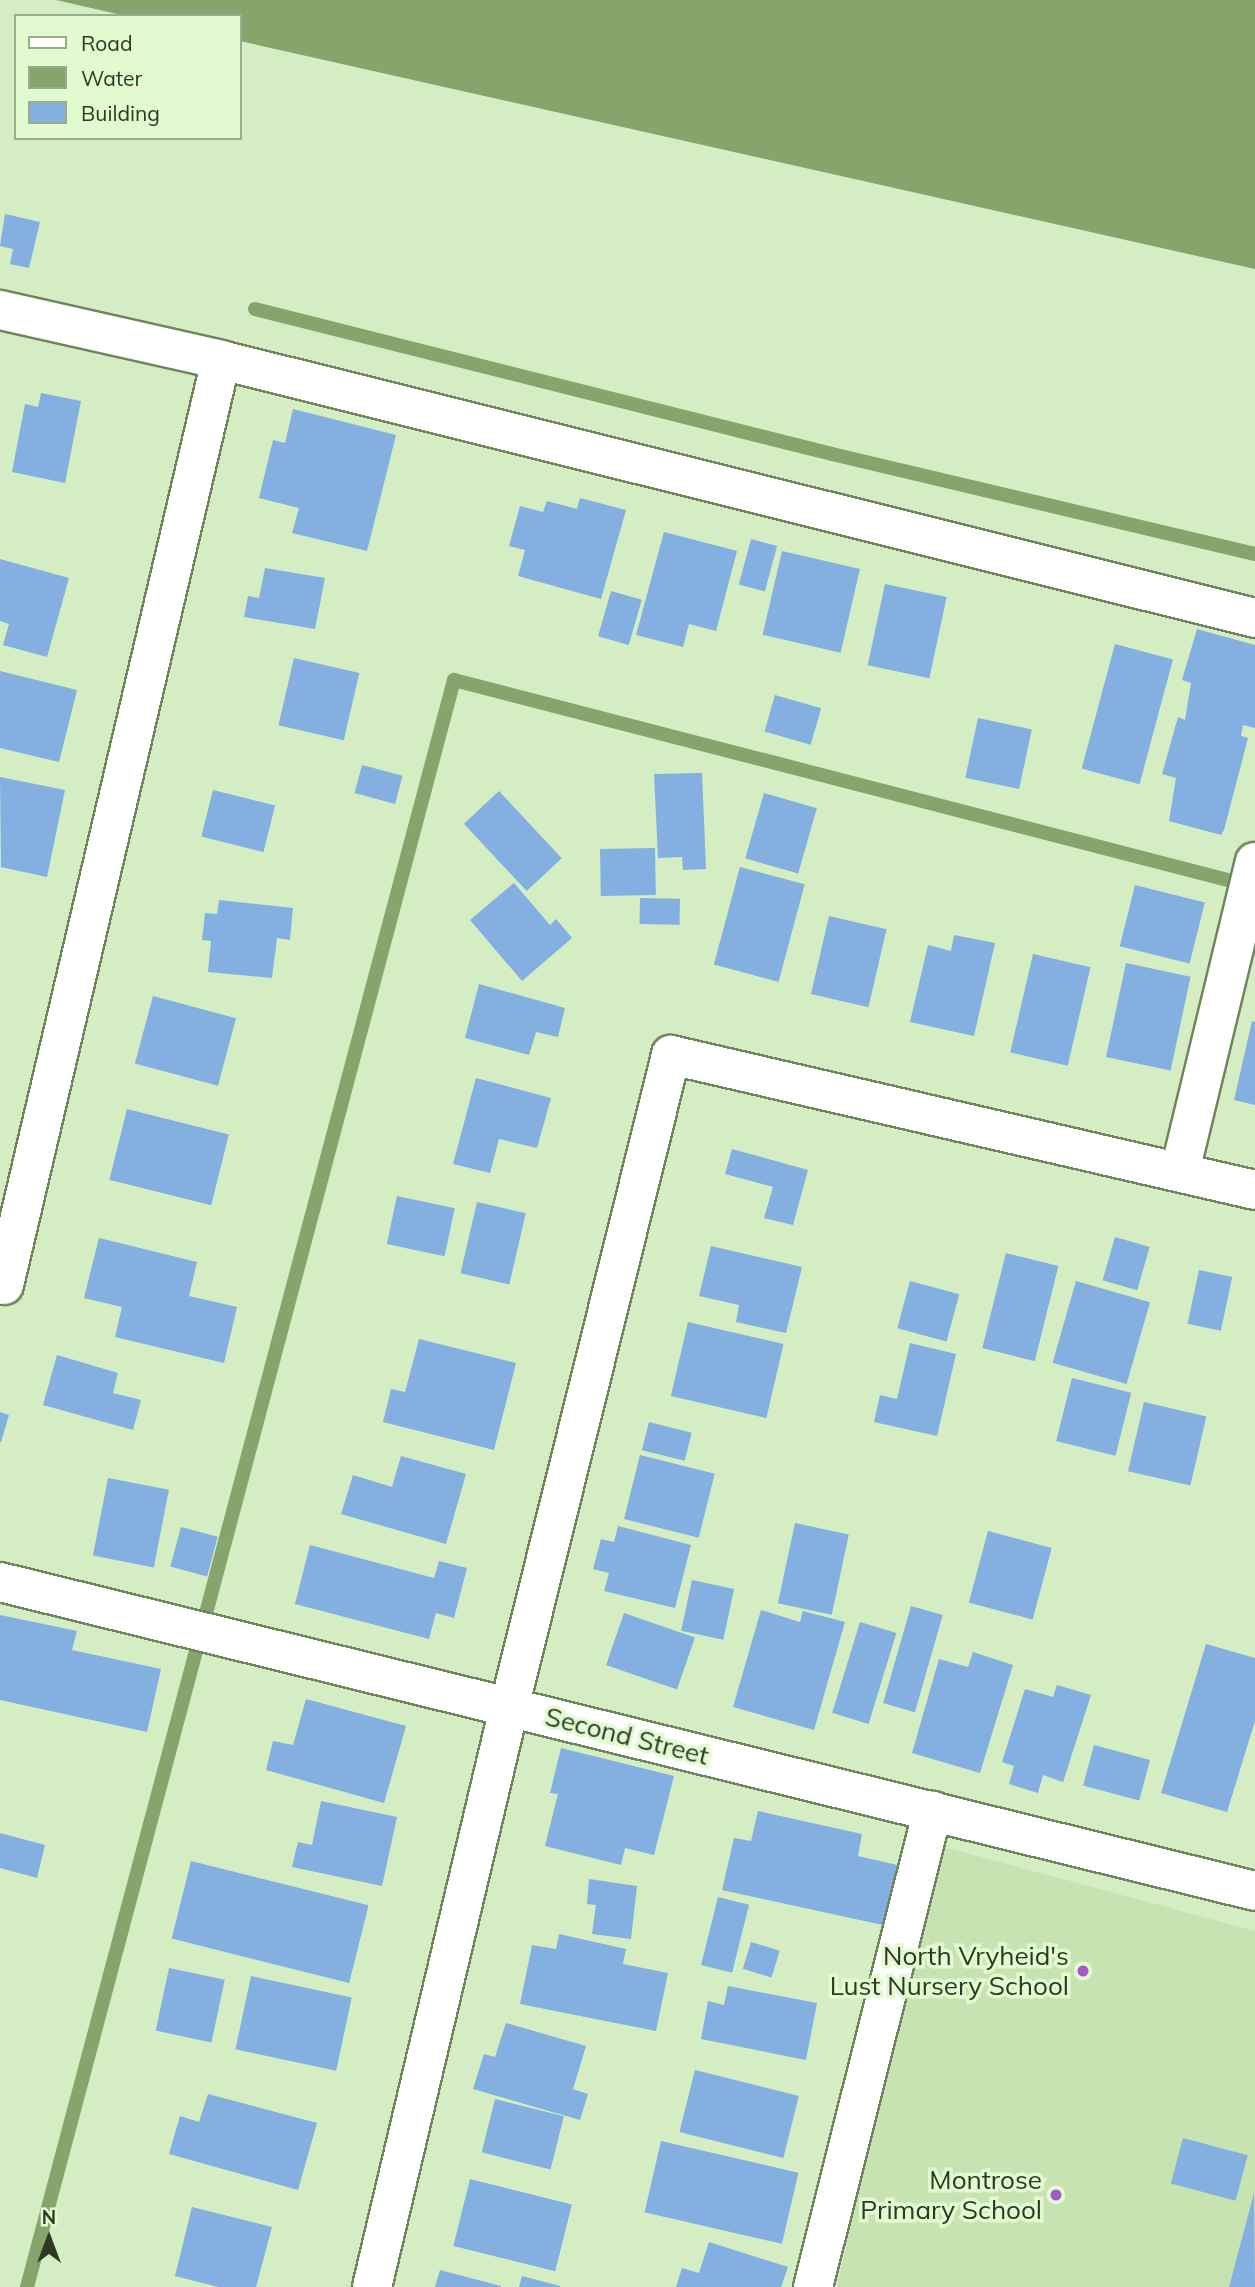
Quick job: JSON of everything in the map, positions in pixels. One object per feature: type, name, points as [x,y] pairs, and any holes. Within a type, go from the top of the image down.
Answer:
[{"type":"street","points":[[0,310],[221,360],[1255,618]]},
{"type":"street","points":[[4,1285],[221,360]]},
{"type":"street","points":[[1180,1171],[1254,867]]},
{"type":"street","points":[[372,2287],[509,1708],[671,1055],[1255,1190]]},
{"type":"street","name":"Second Street","points":[[0,1582],[1255,1891]]},
{"type":"street","points":[[813,2287],[933,1811]]},
{"type":"shaded area","name":"Montrose Primary School","points":[[944,1847],[1255,1931],[1255,2287],[837,2287],[899,2010]]},
{"type":"water","points":[[56,0],[1255,0],[1255,269],[242,41],[242,14],[117,14]]},
{"type":"building","points":[[5,214],[40,222],[29,268],[10,264],[13,249],[0,246]]},
{"type":"building","points":[[41,393],[81,401],[65,483],[12,472],[25,404],[38,407]]},
{"type":"building","points":[[293,409],[396,435],[367,551],[292,533],[299,508],[259,498],[273,440],[285,443]]},
{"type":"building","points":[[580,498],[626,510],[601,599],[518,576],[525,550],[509,546],[520,506],[543,512],[547,501],[577,509]]},
{"type":"building","points":[[664,532],[737,551],[716,631],[689,624],[683,647],[636,635]]},
{"type":"building","points":[[751,539],[777,546],[765,591],[739,584]]},
{"type":"building","points":[[782,551],[860,569],[841,653],[763,635]]},
{"type":"building","points":[[0,559],[69,578],[47,657],[3,645],[9,624],[0,621]]},
{"type":"building","points":[[265,568],[325,578],[315,629],[244,617],[248,596],[259,598]]},
{"type":"building","points":[[885,584],[947,597],[929,678],[868,665]]},
{"type":"building","points":[[611,591],[642,600],[629,645],[598,636]]},
{"type":"building","points":[[1197,629],[1255,645],[1255,728],[1243,725],[1241,736],[1248,738],[1221,835],[1169,821],[1176,778],[1162,774],[1178,717],[1185,720],[1191,683],[1182,680]]},
{"type":"building","points":[[1115,644],[1173,660],[1140,784],[1082,769]]},
{"type":"building","points":[[294,658],[359,673],[344,740],[278,725]]},
{"type":"building","points":[[0,671],[77,690],[59,762],[0,748]]},
{"type":"building","points":[[775,695],[821,708],[811,745],[765,732]]},
{"type":"building","points":[[978,718],[1032,729],[1019,789],[965,778]]},
{"type":"building","points":[[362,765],[403,776],[395,804],[354,793]]},
{"type":"building","points":[[702,773],[706,869],[683,870],[682,857],[658,858],[654,774]]},
{"type":"building","points":[[0,777],[65,790],[47,877],[1,867]]},
{"type":"building","points":[[213,790],[275,805],[263,852],[201,837]]},
{"type":"building","points":[[499,791],[562,858],[527,891],[464,824]]},
{"type":"building","points":[[764,793],[817,808],[798,874],[745,858]]},
{"type":"building","points":[[655,848],[656,895],[601,896],[600,849]]},
{"type":"building","points":[[740,867],[805,884],[779,982],[714,965]]},
{"type":"building","points":[[514,883],[550,925],[556,919],[572,938],[522,981],[470,920]]},
{"type":"building","points":[[1135,885],[1205,902],[1190,964],[1120,946]]},
{"type":"building","points":[[640,898],[680,899],[680,925],[640,924]]},
{"type":"building","points":[[219,900],[293,908],[290,940],[277,938],[272,978],[208,972],[211,941],[202,940],[205,913],[217,914]]},
{"type":"building","points":[[829,916],[886,929],[868,1007],[811,994]]},
{"type":"building","points":[[954,935],[995,943],[974,1036],[910,1022],[928,945],[951,951]]},
{"type":"building","points":[[1033,954],[1090,967],[1068,1066],[1010,1052]]},
{"type":"building","points":[[1126,963],[1191,977],[1171,1071],[1106,1057]]},
{"type":"building","points":[[479,984],[565,1008],[558,1037],[536,1032],[529,1055],[465,1038]]},
{"type":"building","points":[[153,996],[236,1018],[218,1086],[135,1064]]},
{"type":"building","points":[[1252,1021],[1255,1022],[1255,1105],[1234,1100]]},
{"type":"building","points":[[476,1078],[551,1098],[537,1148],[499,1139],[490,1173],[453,1164]]},
{"type":"building","points":[[127,1109],[229,1134],[211,1205],[109,1180]]},
{"type":"building","points":[[732,1149],[808,1170],[793,1225],[764,1218],[773,1187],[725,1174]]},
{"type":"building","points":[[397,1196],[455,1208],[445,1256],[387,1244]]},
{"type":"building","points":[[477,1202],[526,1213],[509,1284],[461,1273]]},
{"type":"building","points":[[1115,1237],[1150,1247],[1137,1290],[1103,1280]]},
{"type":"building","points":[[99,1238],[197,1262],[189,1296],[237,1307],[224,1363],[115,1337],[122,1307],[84,1298]]},
{"type":"building","points":[[711,1246],[802,1267],[786,1333],[736,1322],[739,1305],[699,1296]]},
{"type":"building","points":[[1006,1253],[1058,1266],[1035,1361],[982,1348]]},
{"type":"building","points":[[1199,1270],[1232,1277],[1221,1331],[1188,1324]]},
{"type":"building","points":[[910,1281],[959,1294],[947,1342],[897,1328]]},
{"type":"building","points":[[1076,1281],[1150,1302],[1127,1384],[1053,1363]]},
{"type":"building","points":[[688,1322],[783,1344],[766,1418],[671,1396]]},
{"type":"building","points":[[419,1339],[516,1363],[494,1450],[383,1422],[391,1389],[405,1392]]},
{"type":"building","points":[[910,1343],[956,1354],[937,1436],[874,1422],[880,1395],[897,1399]]},
{"type":"building","points":[[57,1355],[118,1373],[113,1393],[141,1400],[133,1430],[43,1405]]},
{"type":"building","points":[[1072,1378],[1131,1393],[1115,1456],[1056,1441]]},
{"type":"building","points":[[1144,1402],[1206,1416],[1190,1486],[1128,1471]]},
{"type":"building","points":[[0,1412],[9,1415],[1,1442],[0,1442]]},
{"type":"building","points":[[649,1422],[692,1433],[685,1461],[642,1450]]},
{"type":"building","points":[[640,1455],[715,1474],[699,1538],[624,1519]]},
{"type":"building","points":[[401,1456],[466,1474],[446,1544],[341,1514],[353,1475],[392,1487]]},
{"type":"building","points":[[108,1478],[169,1490],[154,1567],[93,1556]]},
{"type":"building","points":[[795,1523],[849,1534],[832,1615],[778,1603]]},
{"type":"building","points":[[618,1526],[691,1545],[675,1608],[604,1591],[609,1573],[593,1569],[601,1539],[614,1542]]},
{"type":"building","points":[[181,1527],[218,1537],[207,1576],[170,1567]]},
{"type":"building","points":[[988,1531],[1052,1548],[1033,1620],[969,1602]]},
{"type":"building","points":[[310,1545],[434,1578],[439,1561],[467,1568],[454,1618],[436,1613],[429,1639],[295,1604]]},
{"type":"building","points":[[692,1580],[734,1589],[723,1640],[681,1631]]},
{"type":"building","points":[[911,1606],[943,1615],[915,1712],[883,1703]]},
{"type":"building","points":[[761,1610],[800,1622],[803,1611],[845,1622],[814,1730],[733,1707]]},
{"type":"building","points":[[624,1613],[695,1637],[677,1689],[606,1665]]},
{"type":"building","points":[[0,1615],[77,1631],[72,1650],[161,1669],[147,1732],[0,1700]]},
{"type":"building","points":[[860,1622],[896,1633],[869,1724],[832,1713]]},
{"type":"building","points":[[1206,1644],[1255,1658],[1255,1721],[1227,1812],[1161,1793]]},
{"type":"building","points":[[973,1652],[1013,1665],[980,1773],[912,1753],[939,1659],[968,1667]]},
{"type":"building","points":[[1057,1685],[1091,1695],[1063,1782],[1043,1775],[1038,1793],[1009,1784],[1014,1766],[1002,1762],[1025,1689],[1053,1697]]},
{"type":"building","points":[[306,1699],[406,1726],[384,1803],[266,1770],[273,1741],[293,1745]]},
{"type":"building","points":[[1094,1745],[1150,1760],[1139,1801],[1083,1786]]},
{"type":"building","points":[[561,1748],[674,1776],[654,1855],[625,1848],[621,1865],[545,1846],[558,1794],[550,1793]]},
{"type":"building","points":[[321,1801],[397,1817],[382,1886],[292,1867],[298,1842],[312,1845]]},
{"type":"building","points":[[758,1811],[862,1834],[858,1856],[906,1867],[892,1927],[722,1890],[734,1838],[751,1841]]},
{"type":"building","points":[[0,1833],[45,1845],[37,1878],[0,1868]]},
{"type":"building","points":[[191,1861],[369,1905],[349,1983],[172,1939]]},
{"type":"building","points":[[589,1879],[637,1886],[631,1939],[592,1934],[596,1905],[587,1904]]},
{"type":"building","points":[[718,1897],[749,1905],[732,1973],[701,1965]]},
{"type":"building","points":[[559,1934],[626,1949],[623,1964],[668,1973],[656,2031],[520,2004],[532,1945],[556,1949]]},
{"type":"building","points":[[751,1942],[780,1951],[772,1978],[743,1969]]},
{"type":"building","points":[[169,1968],[225,1980],[211,2042],[156,2031]]},
{"type":"building","points":[[251,1976],[352,1997],[336,2071],[235,2049]]},
{"type":"building","points":[[728,1986],[817,2003],[806,2060],[701,2039],[708,2001],[724,2005]]},
{"type":"building","points":[[506,2023],[586,2046],[573,2089],[588,2094],[580,2120],[473,2089],[484,2054],[495,2057]]},
{"type":"building","points":[[695,2070],[799,2096],[783,2158],[680,2132]]},
{"type":"building","points":[[208,2094],[317,2123],[298,2190],[169,2154],[180,2116],[199,2122]]},
{"type":"building","points":[[495,2099],[564,2116],[551,2170],[482,2152]]},
{"type":"building","points":[[1183,2138],[1248,2155],[1236,2201],[1171,2183]]},
{"type":"building","points":[[661,2141],[798,2173],[782,2244],[645,2212]]},
{"type":"building","points":[[470,2179],[572,2204],[555,2271],[453,2246]]},
{"type":"building","points":[[1254,2193],[1255,2287],[1229,2287]]},
{"type":"building","points":[[192,2207],[272,2227],[256,2287],[218,2287],[175,2276]]},
{"type":"building","points":[[709,2242],[788,2267],[781,2287],[676,2287],[682,2268],[699,2273]]},
{"type":"building","points":[[440,2270],[501,2286],[501,2287],[435,2287]]},
{"type":"building","points":[[522,2276],[560,2286],[560,2287],[519,2287]]},
{"type":"waterway","points":[[255,309],[832,454],[1255,554]]},
{"type":"waterway","points":[[27,2287],[454,680],[1247,885]]},
{"type":"place","name":"North Vryheid's Lust Nursery School","points":[[1083,1971]]},
{"type":"place","name":"Montrose Primary School","points":[[1056,2195]]}]
